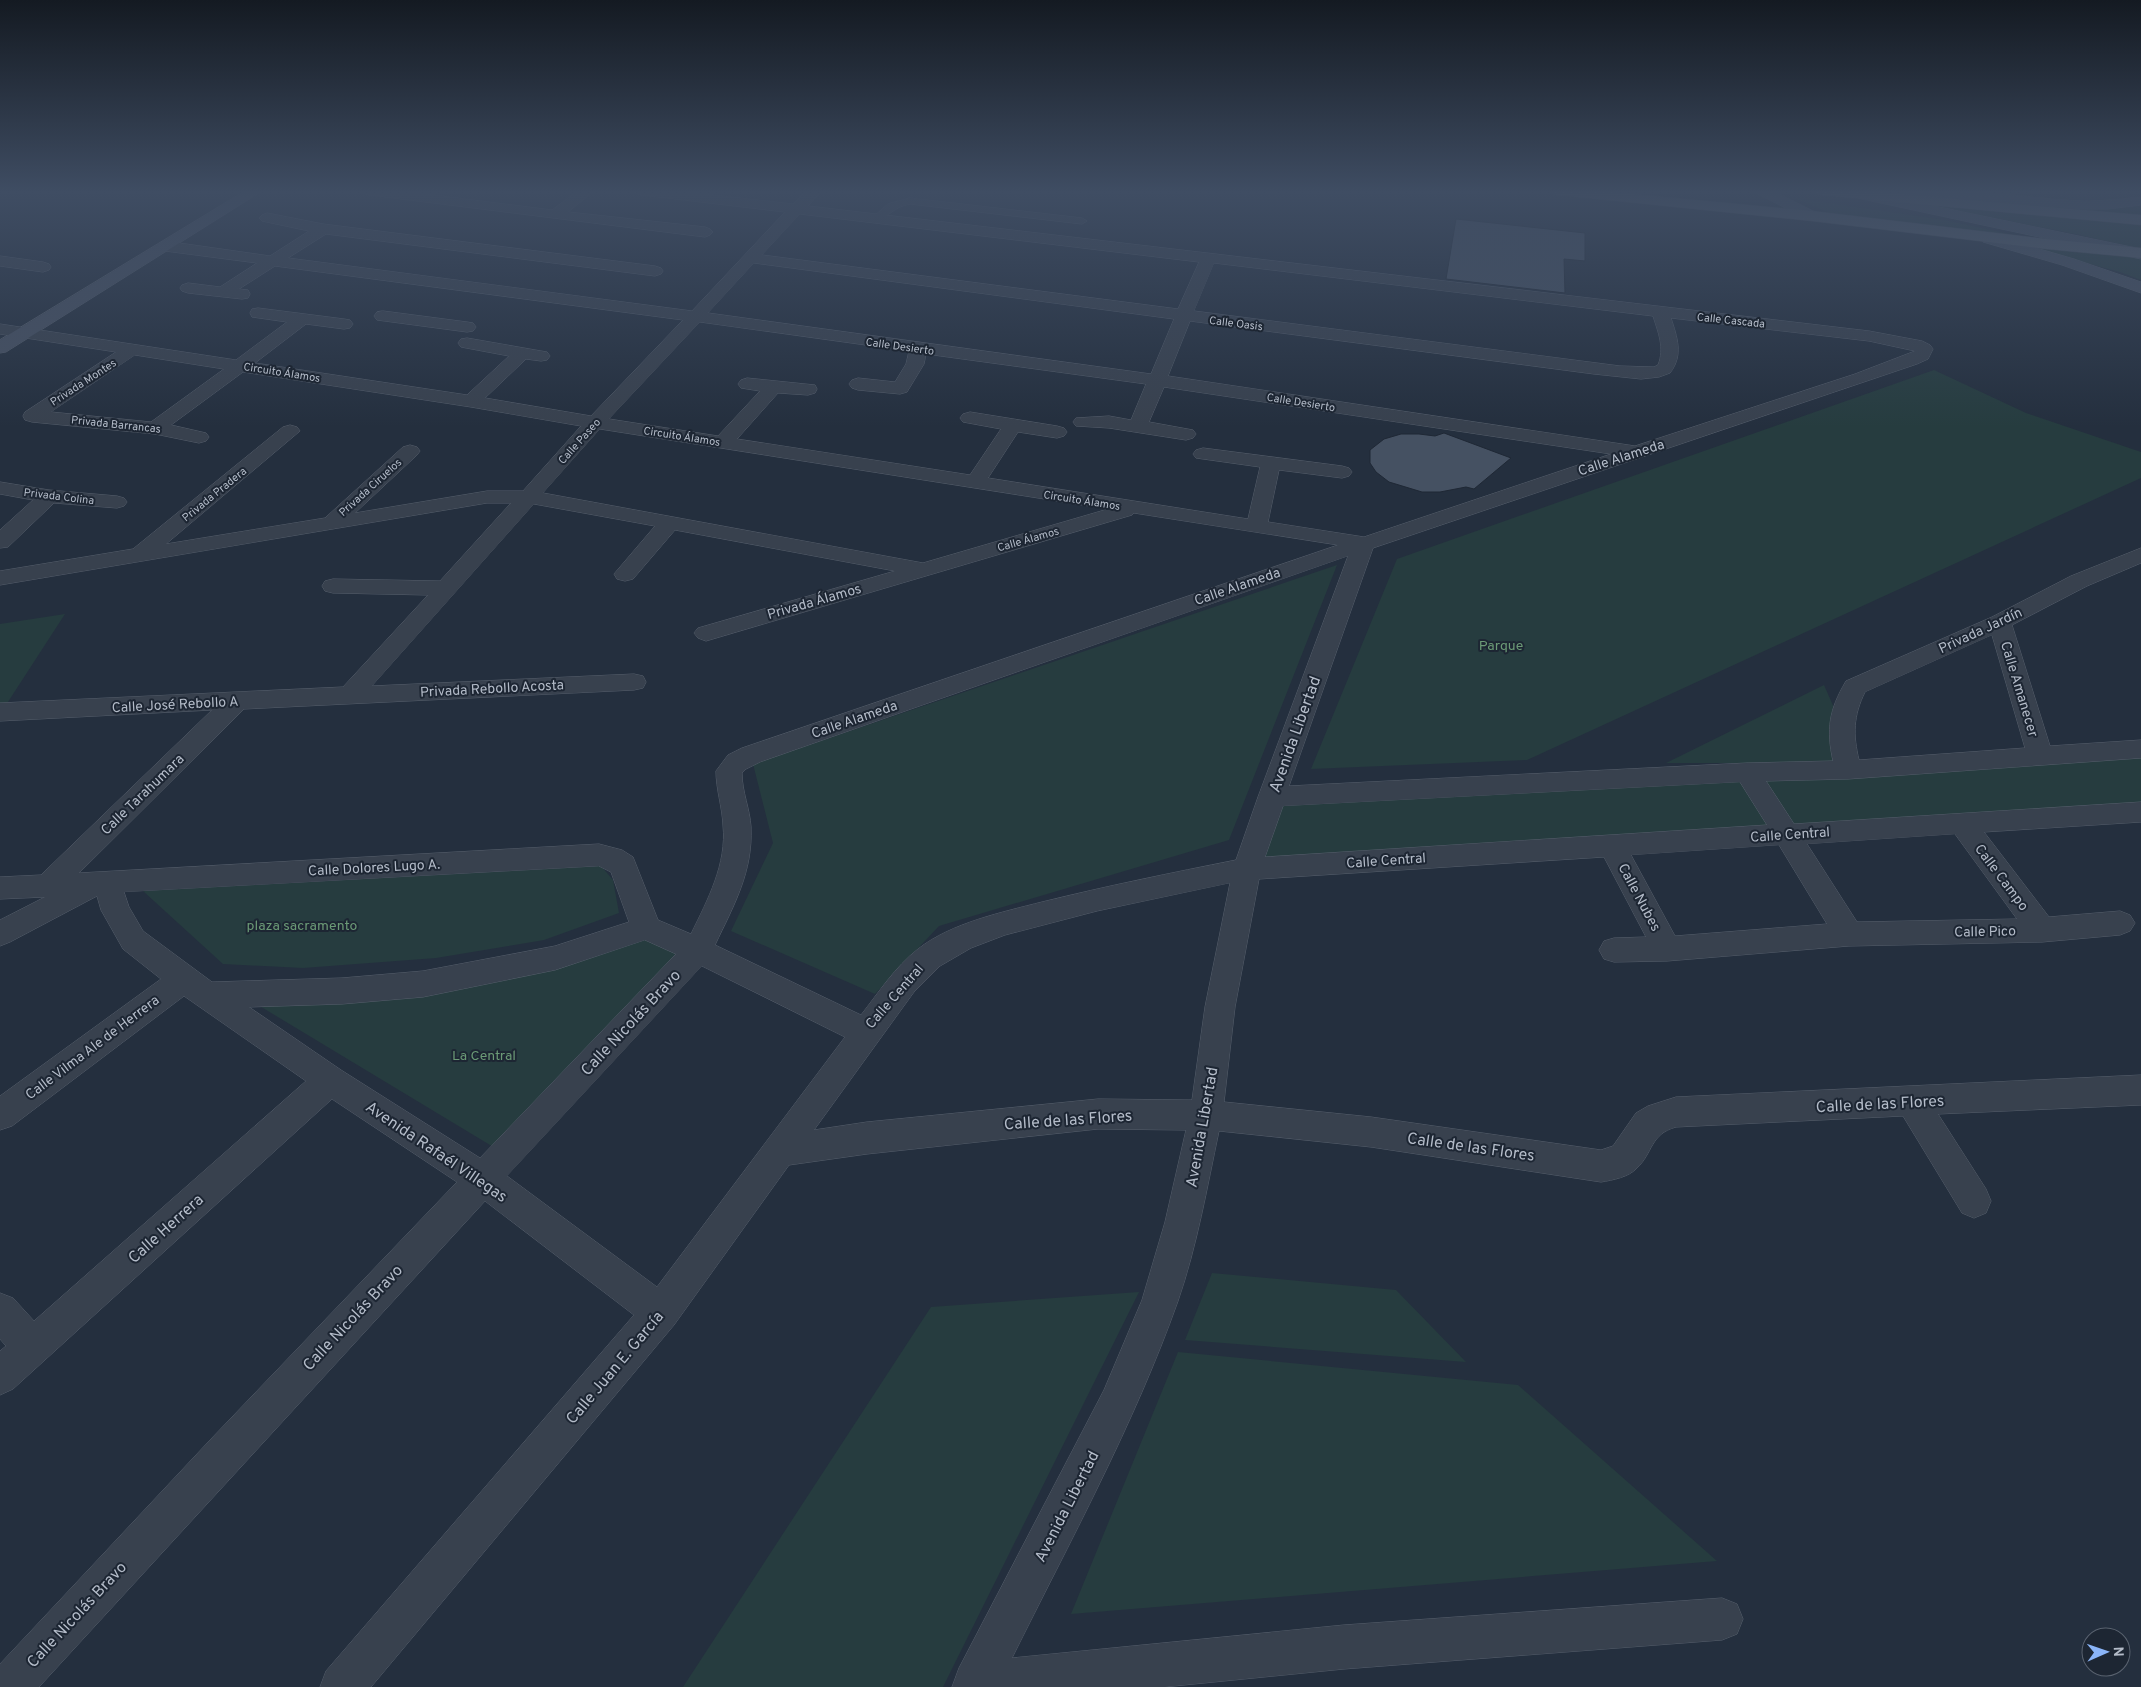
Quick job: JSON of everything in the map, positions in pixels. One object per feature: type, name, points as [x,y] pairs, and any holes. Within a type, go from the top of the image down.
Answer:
[{"type":"street","points":[[0,348],[127,270]]},
{"type":"street","points":[[223,292],[258,270]]},
{"type":"street","name":"Calle Desierto","points":[[338,270],[456,290],[570,292],[694,317],[1156,380],[1634,452]]},
{"type":"street","points":[[363,273],[368,270]]},
{"type":"street","points":[[589,275],[595,270]]},
{"type":"street","points":[[645,270],[655,271]]},
{"type":"street","name":"Calle Paseo","points":[[350,695],[595,423],[738,270]]},
{"type":"street","name":"Calle Oasis","points":[[837,270],[1594,369],[1645,373],[1658,372],[1664,369],[1668,362],[1670,350],[1661,312]]},
{"type":"street","points":[[1138,426],[1203,270]]},
{"type":"street","name":"Calle Cascada","points":[[1306,270],[1896,340],[1916,344],[1924,349]]},
{"type":"street","points":[[2088,270],[2141,288]]},
{"type":"street","points":[[188,288],[223,292],[302,319],[344,324]]},
{"type":"street","points":[[421,322],[456,290]]},
{"type":"street","points":[[383,316],[421,322],[522,353],[541,356]]},
{"type":"street","points":[[155,428],[302,319]]},
{"type":"street","name":"Circuito Álamos","points":[[0,329],[134,348],[471,401],[595,423],[1364,543]]},
{"type":"street","name":"Privada Montes","points":[[32,416],[134,348]]},
{"type":"street","points":[[858,384],[900,388],[915,364],[919,348]]},
{"type":"street","name":"Calle Alameda","points":[[698,950],[725,894],[737,856],[738,825],[729,781],[730,772],[737,762],[750,755],[1364,543],[1838,386],[1921,356],[1924,349]]},
{"type":"street","points":[[471,401],[522,353]]},
{"type":"street","points":[[747,384],[773,388],[808,389]]},
{"type":"street","points":[[723,443],[773,388]]},
{"type":"street","name":"Privada Barrancas","points":[[32,416],[155,428],[199,437]]},
{"type":"street","points":[[970,418],[1057,432]]},
{"type":"street","points":[[1084,422],[1109,422],[1186,434]]},
{"type":"street","points":[[975,483],[1013,425]]},
{"type":"street","name":"Privada Pradera","points":[[137,556],[290,432]]},
{"type":"street","name":"Privada Ciruelos","points":[[330,524],[410,450]]},
{"type":"street","points":[[1203,454],[1342,472]]},
{"type":"street","points":[[1257,525],[1270,463]]},
{"type":"street","name":"Privada Colina","points":[[0,488],[49,496],[117,502]]},
{"type":"street","points":[[0,542],[49,496]]},
{"type":"street","points":[[0,578],[487,497],[530,496],[922,569]]},
{"type":"street","name":"Calle Álamos","points":[[922,569],[1134,508]]},
{"type":"street","points":[[625,574],[670,523]]},
{"type":"street","name":"Avenida Libertad","points":[[975,1686],[1118,1404],[1160,1300],[1183,1222],[1206,1115],[1220,1007],[1247,869],[1270,797],[1364,543]]},
{"type":"street","name":"Privada Jardín","points":[[1848,770],[1842,743],[1841,725],[1844,708],[1855,687],[2000,622],[2079,581],[2141,555]]},
{"type":"street","name":"Privada Álamos","points":[[706,633],[922,569]]},
{"type":"street","points":[[333,586],[447,588]]},
{"type":"street","name":"Calle Amanecer","points":[[2000,622],[2040,756]]},
{"type":"street","name":"Privada Rebollo Acosta","points":[[350,695],[634,682]]},
{"type":"street","name":"Calle José Rebollo A","points":[[0,712],[350,695]]},
{"type":"street","name":"Calle Tarahumara","points":[[47,886],[236,702]]},
{"type":"street","points":[[1270,797],[1747,772],[1848,770],[2141,749]]},
{"type":"street","points":[[1747,772],[1849,934]]},
{"type":"street","name":"Calle Central","points":[[698,950],[865,1032],[903,983],[929,957],[962,939],[1002,924],[1097,900],[1247,869],[2140,813]]},
{"type":"street","name":"Calle Campo","points":[[1962,824],[2042,930]]},
{"type":"street","name":"Calle Nubes","points":[[1612,846],[1667,949]]},
{"type":"street","name":"Calle Dolores Lugo A.","points":[[0,888],[599,855],[612,858],[623,865],[646,928]]},
{"type":"street","points":[[0,934],[102,883]]},
{"type":"street","name":"Avenida Rafaél Villegas","points":[[102,883],[133,940],[196,987],[330,1080],[483,1179],[661,1312]]},
{"type":"street","name":"Calle Pico","points":[[1614,950],[1667,949],[1849,934],[2042,930],[2120,923]]},
{"type":"street","points":[[196,987],[342,990],[423,984],[555,958],[646,928],[698,950]]},
{"type":"street","name":"Calle Nicolás Bravo","points":[[9,1687],[238,1438],[698,950]]},
{"type":"street","name":"Calle Vilma Ale de Herrera","points":[[0,1115],[196,987]]},
{"type":"street","name":"Calle Juan E. García","points":[[342,1687],[661,1312],[865,1032]]},
{"type":"street","name":"Calle Herrera","points":[[0,1376],[330,1080]]},
{"type":"street","name":"Calle de las Flores","points":[[779,1151],[876,1137],[1098,1114],[1206,1115],[1371,1132],[1601,1166],[1614,1165],[1623,1161],[1645,1127],[1658,1117],[1676,1112],[2141,1090]]},
{"type":"street","points":[[1912,1102],[1974,1202]]},
{"type":"street","points":[[0,1311],[32,1347]]},
{"type":"street","points":[[975,1686],[1344,1647],[1722,1619]]},
{"type":"green space","points":[[2112,270],[2141,270],[2141,280]]},
{"type":"green space","name":"Parque","points":[[1934,370],[2026,413],[2141,452],[2141,478],[1527,760],[1311,769],[1397,559]]},
{"type":"green space","points":[[1337,565],[1229,840],[939,926],[875,994],[731,931],[773,843],[753,764]]},
{"type":"green space","points":[[65,614],[6,705],[0,706],[0,624]]},
{"type":"green space","points":[[1824,685],[1835,710],[1839,763],[1666,763]]},
{"type":"green space","points":[[2141,754],[2141,810],[1789,829],[1754,774]]},
{"type":"green space","points":[[1745,775],[1781,831],[1263,861],[1278,800]]},
{"type":"green space","name":"plaza sacramento","points":[[601,866],[613,880],[619,913],[544,940],[436,958],[303,968],[223,964],[143,891]]},
{"type":"green space","name":"La Central","points":[[643,934],[681,954],[495,1148],[258,1005]]},
{"type":"green space","points":[[1212,1273],[1396,1290],[1466,1362],[1185,1340]]},
{"type":"green space","points":[[1139,1292],[943,1687],[683,1687],[931,1307]]},
{"type":"green space","points":[[1178,1352],[1518,1385],[1717,1561],[1071,1614]]},
{"type":"building","points":[[1448,270],[1564,270],[1565,293],[1446,279]]},
{"type":"building","points":[[1444,433],[1511,458],[1474,489],[1466,487],[1440,492],[1422,492],[1389,482],[1376,472],[1370,463],[1370,450],[1384,439],[1401,434],[1435,436]]}]
